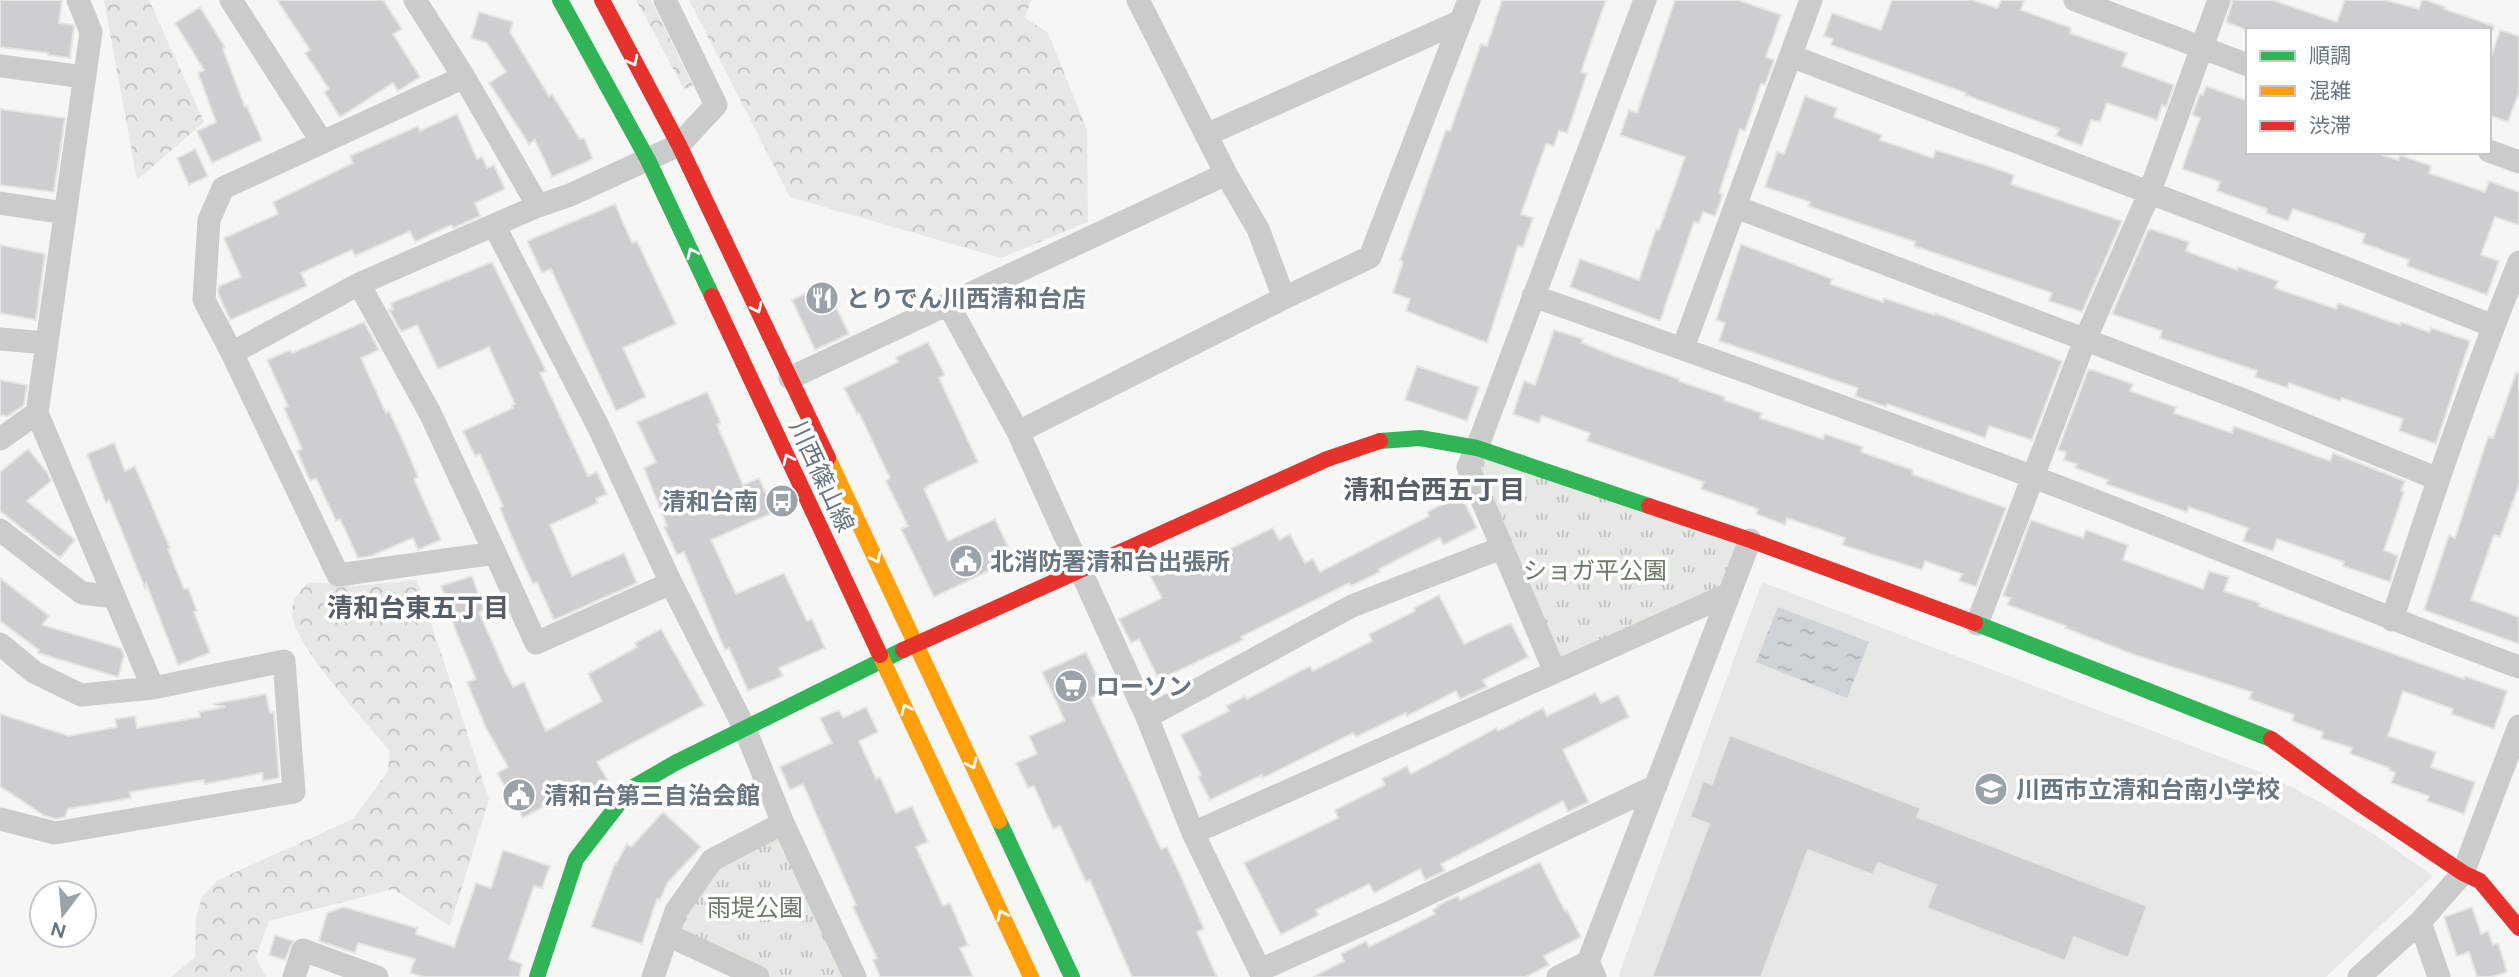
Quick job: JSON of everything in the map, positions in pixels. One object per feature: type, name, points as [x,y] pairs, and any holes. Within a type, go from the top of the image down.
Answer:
[{"type":"street","points":[[78,0],[91,32],[37,413],[153,688]]},
{"type":"street","points":[[232,0],[322,142]]},
{"type":"street","points":[[415,0],[464,77],[538,206]]},
{"type":"street","name":"川西篠山線","points":[[560,0],[648,160],[1031,977]]},
{"type":"street","name":"川西篠山線","points":[[602,0],[679,145],[1072,977]]},
{"type":"street","points":[[232,353],[359,284],[538,206],[570,195],[679,145],[716,105],[665,0]]},
{"type":"street","points":[[1138,0],[1226,174],[1258,229],[1284,298]]},
{"type":"street","points":[[1555,672],[1468,467],[1478,448],[1645,0]]},
{"type":"street","points":[[1683,348],[1811,0]]},
{"type":"street","points":[[2076,0],[2246,64]]},
{"type":"street","points":[[1977,624],[2085,340],[2149,194],[2219,0]]},
{"type":"street","points":[[1206,135],[1465,11]]},
{"type":"street","points":[[1018,432],[1370,257],[1465,11]]},
{"type":"street","points":[[1791,56],[2149,194],[2268,236],[2493,326]]},
{"type":"street","points":[[0,66],[85,77]]},
{"type":"street","points":[[464,77],[223,188],[209,220],[204,300],[338,575],[495,553]]},
{"type":"street","points":[[2491,152],[2519,162]]},
{"type":"street","points":[[790,378],[1226,174]]},
{"type":"street","points":[[0,203],[65,213]]},
{"type":"street","points":[[1736,207],[2241,399],[2438,479]]},
{"type":"street","points":[[494,225],[599,428],[671,583],[745,729],[783,823],[855,977]]},
{"type":"street","points":[[2392,620],[2438,479],[2519,262]]},
{"type":"street","points":[[359,284],[430,414],[536,643],[671,583]]},
{"type":"street","points":[[1533,296],[1683,348],[2033,477],[2392,620],[2519,667]]},
{"type":"street","points":[[948,304],[1018,432],[1147,717],[1193,833],[1261,973],[1656,786]]},
{"type":"street","points":[[0,340],[47,343]]},
{"type":"street","points":[[0,439],[37,413]]},
{"type":"street","points":[[537,977],[576,859],[630,789],[916,643],[1080,572],[1327,459],[1376,440],[1420,438],[1478,448],[1750,540],[1977,624],[2275,741],[2359,803],[2463,873],[2480,881],[2519,928]]},
{"type":"street","points":[[0,530],[82,593],[115,597]]},
{"type":"street","points":[[1558,977],[1592,970],[1656,786],[1750,540]]},
{"type":"street","points":[[1147,717],[1352,606],[1501,548]]},
{"type":"street","points":[[1193,833],[1729,594]]},
{"type":"street","points":[[0,644],[34,672],[81,695],[153,688],[284,661],[294,792],[55,833],[0,819]]},
{"type":"street","points":[[2359,977],[2420,922],[2463,873],[2510,770],[2519,726]]},
{"type":"street","points":[[653,977],[676,911],[712,860],[783,823]]},
{"type":"street","points":[[2420,922],[2439,977]]},
{"type":"street","points":[[668,935],[758,977]]},
{"type":"street","points":[[294,977],[303,950],[377,977]]},
{"type":"shaded area","name":"川西市立清和台南小学校","points":[[1762,582],[2268,775],[2375,835],[2433,876],[2326,977],[1620,977]]},
{"type":"green space","points":[[104,0],[149,0],[204,122],[137,180]]},
{"type":"green space","points":[[636,0],[651,0],[693,86],[684,89]]},
{"type":"green space","points":[[689,0],[1032,0],[1024,17],[1048,33],[1087,130],[1088,222],[1001,258],[790,197]]},
{"type":"green space","name":"ショガ平公園","points":[[1478,448],[1750,540],[1729,594],[1555,672],[1468,467]]},
{"type":"green space","points":[[417,580],[489,799],[450,926],[393,889],[269,921],[256,957],[266,977],[171,977],[195,957],[196,917],[202,897],[218,880],[353,819],[388,771],[390,751],[318,664],[296,628],[292,609],[297,596],[309,582],[356,586]]},
{"type":"green space","name":"雨堤公園","points":[[783,823],[855,977],[762,977],[668,935],[712,860]]},
{"type":"water","points":[[1778,607],[1869,642],[1847,698],[1756,662]]},
{"type":"building","points":[[0,0],[62,0],[59,23],[74,27],[70,58],[0,47]]},
{"type":"building","points":[[277,0],[383,0],[402,29],[393,34],[420,77],[398,91],[393,83],[340,117],[324,92],[329,89],[305,53],[310,50]]},
{"type":"building","points":[[1502,0],[1606,0],[1581,72],[1587,74],[1567,133],[1559,131],[1554,146],[1546,144],[1521,214],[1533,218],[1523,247],[1518,246],[1487,343],[1406,311],[1410,299],[1393,293],[1403,262],[1400,260],[1446,130],[1450,131],[1481,44],[1487,46]]},
{"type":"building","points":[[1675,0],[1738,0],[1781,15],[1766,57],[1774,60],[1765,85],[1761,84],[1745,131],[1740,129],[1719,193],[1723,194],[1715,216],[1703,212],[1699,223],[1694,222],[1660,321],[1570,287],[1580,259],[1639,280],[1656,229],[1659,230],[1685,157],[1620,135],[1629,110],[1637,113]]},
{"type":"building","points":[[1892,0],[1972,0],[1997,8],[2002,0],[2024,0],[2021,10],[2071,28],[2070,33],[2127,53],[2122,66],[2174,85],[2166,107],[2162,105],[2157,120],[2107,103],[2100,122],[2091,120],[2082,146],[2056,136],[2059,129],[1831,45],[1833,39],[1824,36],[1832,13],[1881,30]]},
{"type":"building","points":[[2233,0],[2272,0],[2337,22],[2345,0],[2385,0],[2419,9],[2422,0],[2426,0],[2494,26],[2493,30],[2246,30],[2226,22]]},
{"type":"building","points":[[200,7],[225,47],[223,49],[245,107],[247,106],[262,140],[212,163],[197,131],[216,122],[198,73],[204,70],[175,23]]},
{"type":"building","points":[[479,12],[513,22],[510,32],[549,96],[552,94],[580,139],[584,138],[593,159],[552,177],[535,140],[529,144],[489,83],[506,72],[487,43],[471,38]]},
{"type":"building","points":[[2500,30],[2519,36],[2519,92],[2508,122],[2491,116],[2491,57]]},
{"type":"building","points":[[2206,86],[2246,100],[2246,154],[2380,154],[2398,160],[2400,155],[2431,166],[2429,173],[2485,192],[2489,181],[2519,192],[2519,225],[2495,217],[2481,255],[2499,261],[2487,295],[2407,266],[2409,260],[2362,243],[2365,234],[2293,209],[2288,221],[2266,213],[2267,209],[2217,191],[2220,182],[2182,169],[2200,118],[2192,115],[2200,94],[2203,95]]},
{"type":"building","points":[[1805,96],[1837,108],[1834,117],[1882,135],[1880,140],[1933,158],[1936,150],[1988,166],[2014,175],[2011,184],[2122,221],[2082,312],[2049,301],[2052,293],[1914,246],[1915,242],[1808,206],[1810,202],[1765,187],[1777,152],[1784,154]]},
{"type":"building","points":[[0,109],[65,118],[54,192],[0,185]]},
{"type":"building","points":[[457,114],[477,159],[482,157],[487,168],[494,165],[505,189],[475,203],[480,216],[453,228],[451,225],[415,242],[410,231],[355,256],[352,250],[301,273],[307,286],[230,320],[218,293],[219,286],[241,277],[224,238],[278,214],[273,202],[353,163],[350,156],[418,126],[420,131]]},
{"type":"building","points":[[195,149],[208,176],[189,185],[177,158]]},
{"type":"building","points":[[615,204],[632,243],[637,241],[676,324],[623,348],[646,397],[616,411],[551,269],[542,273],[527,241]]},
{"type":"building","points":[[2148,230],[2189,242],[2186,251],[2237,270],[2238,267],[2278,281],[2275,288],[2336,309],[2338,303],[2400,325],[2401,322],[2429,332],[2431,328],[2470,341],[2436,444],[2399,431],[2403,419],[2342,398],[2340,401],[2289,383],[2288,388],[2255,377],[2257,371],[2160,338],[2162,331],[2112,314]]},
{"type":"building","points":[[1741,244],[1832,279],[1830,284],[1883,302],[1884,298],[1934,315],[1935,313],[2062,361],[2032,440],[1989,426],[1985,438],[1887,404],[1886,407],[1855,396],[1858,388],[1719,341],[1725,323],[1716,320]]},
{"type":"building","points":[[0,245],[45,254],[36,320],[0,313]]},
{"type":"building","points":[[492,262],[546,371],[540,373],[588,476],[597,472],[607,494],[596,499],[598,503],[550,525],[572,576],[624,553],[637,583],[554,620],[537,582],[533,584],[519,554],[500,508],[503,506],[480,454],[475,456],[463,431],[513,408],[515,404],[489,347],[438,369],[417,325],[401,332],[389,310],[393,309],[391,303]]},
{"type":"building","points":[[825,284],[849,334],[815,350],[792,300]]},
{"type":"building","points":[[364,322],[379,350],[361,358],[386,413],[389,411],[407,450],[418,477],[414,479],[441,540],[418,550],[413,538],[371,556],[358,558],[340,519],[336,521],[316,478],[310,481],[297,451],[302,449],[284,408],[288,406],[267,360],[290,350],[292,353]]},
{"type":"building","points":[[1554,330],[1583,339],[1582,343],[1725,397],[1724,400],[1762,413],[1760,418],[1823,439],[1825,434],[1863,447],[1861,452],[1913,470],[1912,474],[2006,508],[1976,587],[1959,581],[1962,574],[1925,561],[1922,570],[1842,545],[1845,538],[1787,518],[1785,525],[1756,514],[1758,509],[1701,489],[1704,482],[1587,441],[1590,433],[1542,416],[1539,423],[1513,414],[1524,381],[1535,385]]},
{"type":"building","points":[[928,342],[945,375],[939,378],[978,462],[924,489],[948,541],[995,519],[1014,559],[934,597],[901,529],[908,526],[886,481],[890,478],[844,388],[898,362],[896,357]]},
{"type":"building","points":[[1417,366],[1479,387],[1467,421],[1405,400]]},
{"type":"building","points":[[2088,370],[2133,384],[2130,391],[2176,407],[2174,413],[2232,433],[2234,426],[2330,461],[2333,453],[2405,481],[2401,491],[2404,492],[2384,550],[2398,556],[2390,582],[2343,566],[2344,562],[2277,539],[2273,551],[2243,541],[2248,528],[2189,507],[2187,512],[2106,484],[2108,480],[2075,468],[2077,464],[2064,460],[2066,452],[2058,450]]},
{"type":"building","points":[[2516,373],[2519,374],[2519,485],[2500,537],[2494,535],[2471,600],[2519,617],[2519,644],[2424,610],[2449,535],[2455,538],[2488,437],[2493,438]]},
{"type":"building","points":[[0,380],[27,385],[24,405],[8,416],[0,415]]},
{"type":"building","points":[[707,392],[721,423],[717,425],[743,485],[759,478],[774,512],[711,540],[736,594],[784,573],[807,621],[812,619],[825,648],[779,668],[783,676],[748,691],[729,648],[725,650],[684,552],[677,555],[664,527],[667,526],[644,468],[656,462],[637,422]]},
{"type":"building","points":[[114,443],[125,471],[135,466],[170,548],[168,549],[184,589],[188,588],[210,653],[178,665],[146,583],[145,588],[87,454]]},
{"type":"building","points":[[28,449],[51,481],[27,501],[75,540],[60,558],[0,511],[0,472]]},
{"type":"building","points":[[1461,495],[1477,528],[1443,545],[1440,538],[1379,569],[1380,572],[1351,586],[1349,583],[1241,637],[1243,640],[1159,680],[1139,639],[1131,643],[1119,619],[1162,598],[1150,576],[1175,563],[1180,573],[1273,528],[1279,540],[1290,534],[1305,563],[1313,559],[1320,572],[1429,516],[1427,512]]},
{"type":"building","points":[[2031,520],[2083,538],[2086,530],[2128,545],[2123,560],[2203,589],[2209,571],[2229,577],[2224,591],[2260,603],[2259,606],[2464,679],[2465,676],[2507,691],[2494,729],[2451,714],[2453,709],[2403,691],[2388,736],[2436,752],[2431,767],[2475,782],[2464,814],[2427,801],[2429,796],[2391,783],[2395,773],[2389,770],[2390,768],[2350,754],[2352,748],[2321,738],[2323,732],[2292,721],[2294,715],[2249,699],[2252,692],[2135,655],[2008,605],[2010,598],[2003,596]]},
{"type":"building","points":[[472,576],[484,610],[479,612],[504,669],[513,687],[524,682],[546,731],[602,701],[588,674],[637,647],[635,643],[661,629],[704,705],[597,762],[607,779],[584,792],[581,786],[523,818],[497,773],[508,767],[486,728],[467,682],[476,679],[441,586]]},
{"type":"building","points":[[0,578],[49,616],[42,625],[121,648],[124,656],[118,677],[38,653],[39,650],[0,621]]},
{"type":"building","points":[[1439,595],[1464,644],[1511,623],[1528,657],[1483,680],[1487,687],[1460,699],[1456,691],[1407,716],[1406,713],[1356,737],[1353,733],[1263,778],[1262,775],[1210,800],[1181,735],[1229,711],[1226,706],[1245,696],[1247,699],[1310,666],[1313,671],[1372,641],[1369,634],[1415,611],[1414,608]]},
{"type":"building","points":[[1086,652],[1104,692],[1091,698],[1161,849],[1167,847],[1183,881],[1204,929],[1197,932],[1217,977],[1132,977],[1090,880],[1086,882],[1060,826],[1053,829],[1034,786],[1028,788],[1016,763],[1037,754],[1029,736],[1064,721],[1042,672]]},
{"type":"building","points":[[1595,693],[1601,703],[1618,695],[1629,717],[1563,750],[1589,802],[1568,812],[1563,801],[1441,864],[1445,871],[1425,880],[1420,869],[1374,893],[1369,884],[1316,910],[1319,915],[1281,935],[1244,863],[1338,818],[1335,810],[1385,785],[1382,779],[1407,766],[1411,774],[1496,728],[1498,731],[1543,708],[1547,716]]},
{"type":"building","points":[[266,694],[270,713],[274,712],[279,778],[263,781],[262,773],[205,784],[204,780],[130,792],[131,798],[68,809],[65,817],[56,819],[43,815],[0,786],[0,714],[69,736],[117,727],[115,719],[135,716],[137,728],[200,717],[199,712],[225,707],[213,704]]},
{"type":"building","points":[[866,707],[878,732],[859,741],[876,779],[880,777],[896,813],[912,806],[928,842],[916,847],[943,906],[950,903],[968,945],[960,948],[973,977],[880,977],[873,960],[877,958],[853,907],[856,905],[803,784],[790,790],[780,767],[832,743],[820,718],[839,710],[843,718]]},
{"type":"building","points":[[1730,735],[1921,808],[1917,817],[2147,906],[2128,958],[2074,937],[2065,961],[1927,908],[1936,885],[1878,863],[1873,875],[1808,850],[1761,977],[1652,977],[1709,824],[1690,817],[1703,781],[1712,784]]},
{"type":"building","points":[[663,812],[701,847],[668,882],[660,900],[657,899],[642,944],[591,927],[615,863],[627,844],[631,847]]},
{"type":"building","points":[[503,850],[550,866],[542,888],[534,886],[509,959],[522,964],[519,977],[424,977],[410,973],[415,959],[358,943],[355,953],[319,941],[327,913],[344,907],[417,928],[416,934],[454,947],[476,883],[491,888]]},
{"type":"building","points":[[1540,862],[1581,937],[1544,956],[1549,965],[1526,977],[1313,977],[1344,961],[1341,954],[1366,941],[1369,947],[1435,914],[1433,910],[1438,905],[1458,896],[1460,900]]},
{"type":"building","points":[[2472,907],[2481,934],[2488,931],[2493,945],[2498,943],[2507,972],[2491,977],[2477,977],[2469,952],[2457,956],[2444,917]]},
{"type":"building","points":[[275,935],[293,941],[285,960],[269,955]]},
{"type":"traffic: fast","points":[[560,0],[648,160],[712,296]]},
{"type":"traffic: fast","points":[[1380,441],[1420,438],[1477,448],[1649,506]]},
{"type":"traffic: fast","points":[[1975,623],[2271,739]]},
{"type":"traffic: fast","points":[[537,977],[576,859],[630,789],[675,763],[903,650]]},
{"type":"traffic: fast","points":[[999,821],[1072,977]]},
{"type":"traffic: slow","points":[[828,458],[999,821]]},
{"type":"traffic: slow","points":[[880,655],[1031,977]]},
{"type":"traffic: jam","points":[[602,0],[679,145],[828,458]]},
{"type":"traffic: jam","points":[[712,296],[880,655]]},
{"type":"traffic: jam","points":[[903,650],[1327,459],[1380,441]]},
{"type":"traffic: jam","points":[[1649,506],[1750,540],[1975,623]]},
{"type":"traffic: jam","points":[[2271,739],[2359,803],[2463,873],[2480,881],[2519,928]]},
{"type":"place","name":"とりでん川西清和台店","points":[[822,298]]},
{"type":"place","name":"清和台南","points":[[782,501]]},
{"type":"place","name":"北消防署清和台出張所","points":[[966,561]]},
{"type":"place","name":"ローソン","points":[[1071,686]]},
{"type":"place","name":"川西市立清和台南小学校","points":[[1991,789]]},
{"type":"place","name":"清和台第三自治会館","points":[[519,795]]},
{"type":"district","name":"清和台西五丁目","points":[[1434,490]]},
{"type":"district","name":"清和台東五丁目","points":[[418,608]]}]
